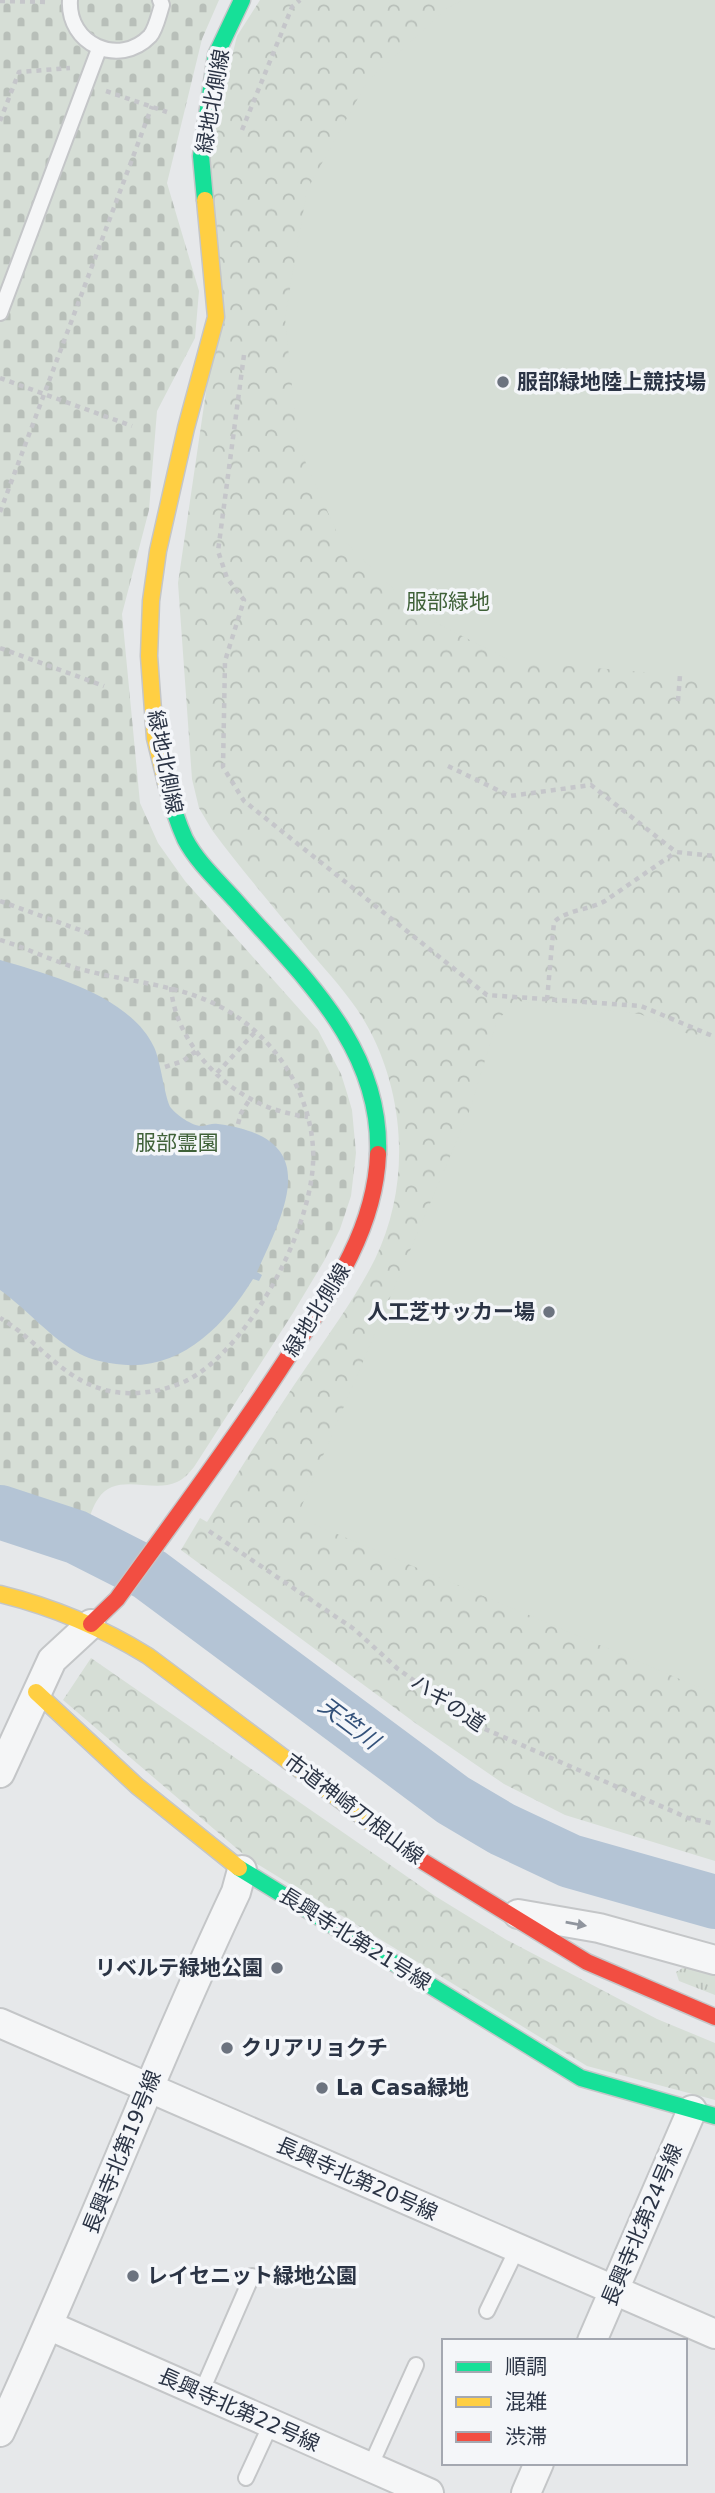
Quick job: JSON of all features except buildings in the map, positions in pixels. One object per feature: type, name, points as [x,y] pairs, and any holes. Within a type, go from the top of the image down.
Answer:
[{"type":"street","name":"緑地北側線","points":[[91,1624],[117,1599],[263,1395],[345,1268],[367,1218],[374,1194],[377,1158],[375,1108],[354,1046],[320,997],[202,863],[186,840],[171,804],[156,738],[149,656],[151,601],[158,551],[186,428],[216,317],[201,156],[216,55],[242,0]]},
{"type":"street","name":"市道神崎刀根山線","points":[[0,1594],[32,1602],[91,1624],[152,1658],[416,1857],[587,1962],[715,2017]]},
{"type":"street","points":[[0,1773],[52,1660],[91,1624]]},
{"type":"street","name":"長興寺北第21号線","points":[[36,1692],[138,1786],[242,1870],[581,2078],[703,2113]]},
{"type":"street","name":"長興寺北第19号線","points":[[0,2432],[50,2326],[147,2088],[236,1892],[242,1870]]},
{"type":"street","points":[[509,1912],[598,1928],[715,1960]]},
{"type":"street","name":"長興寺北第20号線","points":[[0,2024],[715,2334]]},
{"type":"street","name":"長興寺北第24号線","points":[[593,2339],[703,2113]]},
{"type":"street","name":"長興寺北第22号線","points":[[50,2326],[429,2493]]},
{"type":"street","points":[[526,2493],[538,2465]]},
{"type":"lane","points":[[69,1],[76,31],[99,49],[127,51],[151,35],[162,5],[160,0]]},
{"type":"lane","points":[[0,313],[99,49]]},
{"type":"lane","points":[[487,2311],[517,2249]]},
{"type":"lane","points":[[201,2393],[252,2276]]},
{"type":"lane","points":[[370,2467],[416,2365]]},
{"type":"lane","points":[[246,2479],[271,2424]]},
{"type":"path","points":[[237,141],[292,7],[300,0]]},
{"type":"path","points":[[0,1],[69,1]]},
{"type":"path","points":[[0,121],[19,72],[92,66]]},
{"type":"path","points":[[85,84],[167,111]]},
{"type":"path","points":[[0,512],[152,106]]},
{"type":"path","points":[[245,349],[218,551],[227,578],[244,600],[225,661],[223,767],[244,801],[487,995],[641,1006],[715,1037]]},
{"type":"path","points":[[0,379],[132,426]]},
{"type":"path","points":[[0,648],[104,686]]},
{"type":"path","points":[[678,701],[680,675]]},
{"type":"path","points":[[448,766],[510,796],[591,785],[676,852],[715,856]]},
{"type":"path","points":[[547,1000],[554,922],[559,916],[593,908],[676,852]]},
{"type":"path","points":[[0,901],[91,934]]},
{"type":"path","points":[[0,940],[83,970],[192,993],[241,1019],[256,1031],[276,1054],[294,1080],[308,1117],[313,1150],[312,1178],[302,1218],[290,1252],[273,1286],[244,1326],[213,1360],[194,1376],[157,1391],[128,1393],[107,1390],[83,1382],[64,1371],[0,1318]]},
{"type":"path","points":[[171,987],[178,1020],[196,1051],[217,1073],[250,1099],[275,1110],[308,1117]]},
{"type":"path","points":[[217,1073],[256,1031]]},
{"type":"path","points":[[164,1067],[183,1061],[196,1051]]},
{"type":"path","points":[[238,1124],[241,1112],[250,1099]]},
{"type":"path","name":"ハギの道","points":[[209,1531],[354,1629],[398,1669],[477,1725],[688,1818],[715,1824]]},
{"type":"green space","name":"服部霊園","points":[[0,0],[219,0],[202,39],[167,183],[199,291],[195,338],[157,411],[149,510],[122,614],[140,803],[158,843],[185,881],[318,1030],[341,1074],[347,1093],[352,1110],[356,1153],[351,1196],[340,1229],[324,1261],[194,1467],[182,1479],[167,1485],[114,1486],[98,1499],[87,1525],[32,1503],[0,1495]]},
{"type":"green space","name":"服部緑地","points":[[260,0],[715,0],[715,1861],[565,1815],[504,1784],[418,1725],[181,1550],[200,1518],[207,1522],[360,1287],[386,1231],[394,1203],[398,1173],[399,1143],[390,1084],[369,1029],[357,1009],[212,830],[199,808],[192,779],[178,583],[214,337],[208,154],[237,36]]},
{"type":"green space","name":"服部緑地陸上競技場","points":[[463,0],[715,0],[715,678],[511,661],[419,614],[338,535],[298,445],[285,318],[307,190],[367,82],[446,9]]},
{"type":"green space","name":"人工芝サッカー場","points":[[518,1001],[640,1014],[715,1045],[715,1694],[297,1517],[471,1107],[497,1020]]},
{"type":"green space","points":[[91,1658],[435,1896],[505,1939],[657,2019],[715,2043],[715,2100],[587,2066],[249,1859],[63,1700]]},
{"type":"green space","points":[[686,1966],[715,1974],[715,1995],[679,1981],[676,1972]]},
{"type":"water","points":[[0,960],[87,990],[127,1014],[143,1029],[154,1047],[167,1097],[174,1111],[195,1125],[216,1124],[251,1132],[272,1143],[284,1159],[288,1178],[286,1199],[257,1272],[262,1275],[259,1281],[253,1279],[213,1330],[179,1354],[138,1365],[88,1358],[58,1340],[0,1290]]},
{"type":"waterway","name":"天竺川","points":[[0,1512],[76,1537],[149,1574],[453,1800],[502,1829],[570,1861],[715,1902]]},
{"type":"traffic: fast","points":[[205,200],[201,156],[216,55],[242,0]]},
{"type":"traffic: fast","points":[[166,783],[182,832],[196,856],[311,985],[352,1046],[367,1079],[376,1115],[378,1154]]},
{"type":"traffic: fast","points":[[239,1868],[581,2078],[715,2116]]},
{"type":"traffic: slow","points":[[166,783],[155,738],[149,656],[151,601],[158,551],[186,428],[216,317],[205,200]]},
{"type":"traffic: slow","points":[[0,1594],[76,1619],[148,1656],[419,1859]]},
{"type":"traffic: slow","points":[[36,1692],[137,1786],[239,1868]]},
{"type":"traffic: jam","points":[[91,1624],[117,1599],[200,1485],[330,1293],[368,1213],[378,1154]]},
{"type":"traffic: jam","points":[[419,1859],[587,1962],[715,2017]]},
{"type":"place","name":"服部緑地陸上競技場","points":[[503,382]]},
{"type":"place","name":"人工芝サッカー場","points":[[549,1312]]},
{"type":"place","name":"リベルテ緑地公園","points":[[277,1968]]},
{"type":"place","name":"クリアリョクチ","points":[[227,2048]]},
{"type":"place","name":"La Casa緑地","points":[[322,2088]]},
{"type":"place","name":"レイセニット緑地公園","points":[[133,2276]]}]
